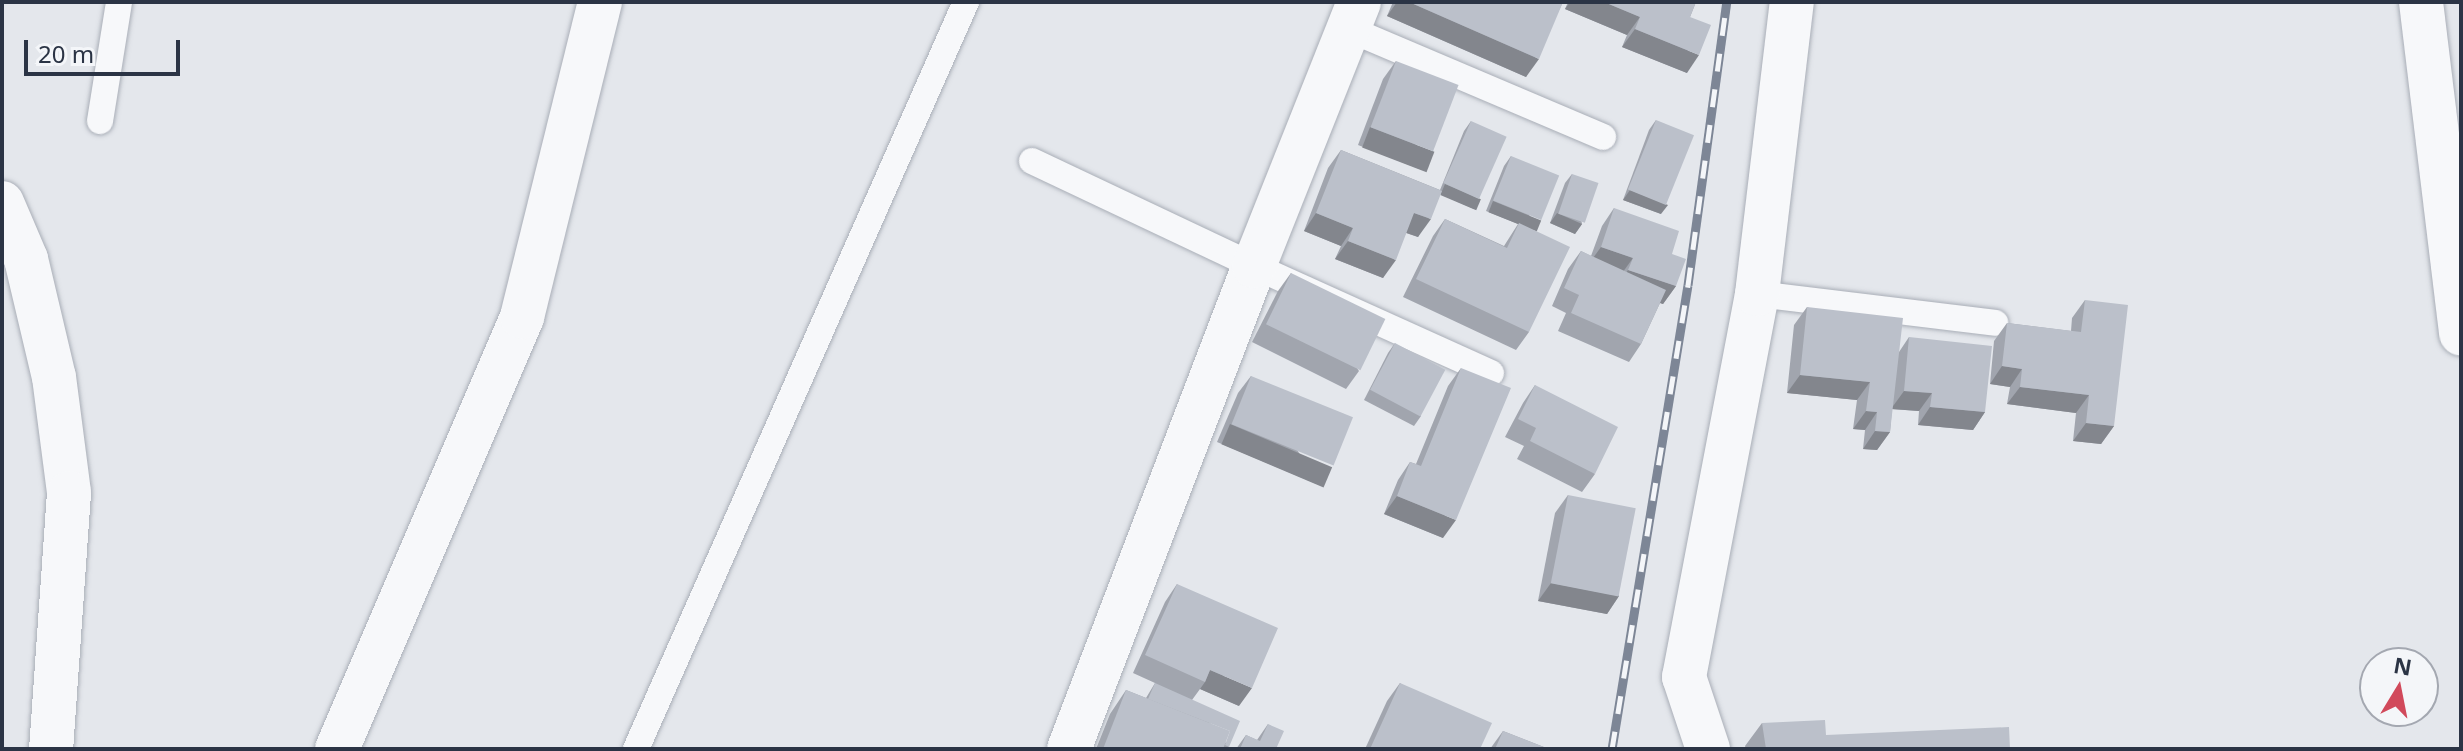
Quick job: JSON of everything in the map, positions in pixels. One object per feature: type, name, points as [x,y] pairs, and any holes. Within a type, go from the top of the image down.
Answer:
[{"type":"street","points":[[337,749],[522,317],[600,2]]},
{"type":"street","points":[[1708,749],[1684,677],[1757,294],[1792,2]]},
{"type":"street","points":[[2421,2],[2461,334]]},
{"type":"street","points":[[1069,749],[1254,266],[1354,16]]},
{"type":"street","points":[[2,203],[26,259],[54,377],[69,493],[51,749]]},
{"type":"lane","points":[[100,121],[119,2]]},
{"type":"lane","points":[[636,749],[966,2]]},
{"type":"lane","points":[[1354,16],[1603,137]]},
{"type":"lane","points":[[1032,161],[1491,373]]},
{"type":"lane","points":[[1757,294],[1995,323]]},
{"type":"building","points":[[1409,2],[1563,2],[1539,59]]},
{"type":"building","points":[[1604,2],[1696,2],[1690,17],[1711,25],[1699,55],[1635,29],[1640,17]]},
{"type":"building","points":[[1396,61],[1459,85],[1433,151],[1371,127]]},
{"type":"building","points":[[1656,120],[1694,135],[1666,205],[1628,190]]},
{"type":"building","points":[[1471,121],[1507,137],[1479,199],[1443,183]]},
{"type":"building","points":[[1341,150],[1442,191],[1431,219],[1414,213],[1396,260],[1348,241],[1353,228],[1316,213]]},
{"type":"building","points":[[1511,156],[1559,175],[1541,220],[1493,201]]},
{"type":"building","points":[[1572,174],[1598,183],[1585,223],[1558,214]]},
{"type":"building","points":[[1614,208],[1679,231],[1672,254],[1686,259],[1676,286],[1628,270],[1633,258],[1601,247]]},
{"type":"building","points":[[1445,219],[1507,248],[1519,223],[1570,247],[1529,332],[1416,279]]},
{"type":"building","points":[[1581,251],[1666,290],[1641,344],[1571,313],[1579,295],[1564,288]]},
{"type":"building","points":[[1291,273],[1385,319],[1360,370],[1266,324]]},
{"type":"building","points":[[2085,300],[2128,305],[2114,426],[2086,423],[2089,395],[2020,387],[2022,369],[2002,366],[2007,323],[2081,332]]},
{"type":"building","points":[[1807,307],[1903,318],[1890,432],[1875,431],[1877,412],[1866,411],[1870,382],[1800,375]]},
{"type":"building","points":[[1909,337],[1992,346],[1985,412],[1930,407],[1932,393],[1904,391]]},
{"type":"building","points":[[1395,343],[1445,370],[1420,417],[1370,390]]},
{"type":"building","points":[[1461,368],[1511,388],[1456,520],[1397,496],[1410,462],[1421,466]]},
{"type":"building","points":[[1251,376],[1353,417],[1334,465],[1232,424]]},
{"type":"building","points":[[1535,385],[1618,427],[1595,474],[1530,441],[1536,428],[1518,419]]},
{"type":"building","points":[[1568,495],[1636,508],[1619,597],[1551,583]]},
{"type":"building","points":[[1177,584],[1278,628],[1252,688],[1210,670],[1205,682],[1145,655]]},
{"type":"building","points":[[1155,683],[1240,721],[1229,747],[1225,745],[1230,731],[1148,699]]},
{"type":"building","points":[[1400,683],[1492,723],[1480,749],[1370,749]]},
{"type":"building","points":[[1126,690],[1230,731],[1223,749],[1103,749]]},
{"type":"building","points":[[1825,720],[1826,735],[2009,727],[2010,749],[1766,749],[1762,723]]},
{"type":"building","points":[[1268,724],[1284,731],[1276,749],[1240,749],[1246,735],[1260,741]]},
{"type":"building","points":[[1503,731],[1549,749],[1495,749]]},
{"type":"railway","points":[[1612,749],[1688,285],[1727,2]]}]
